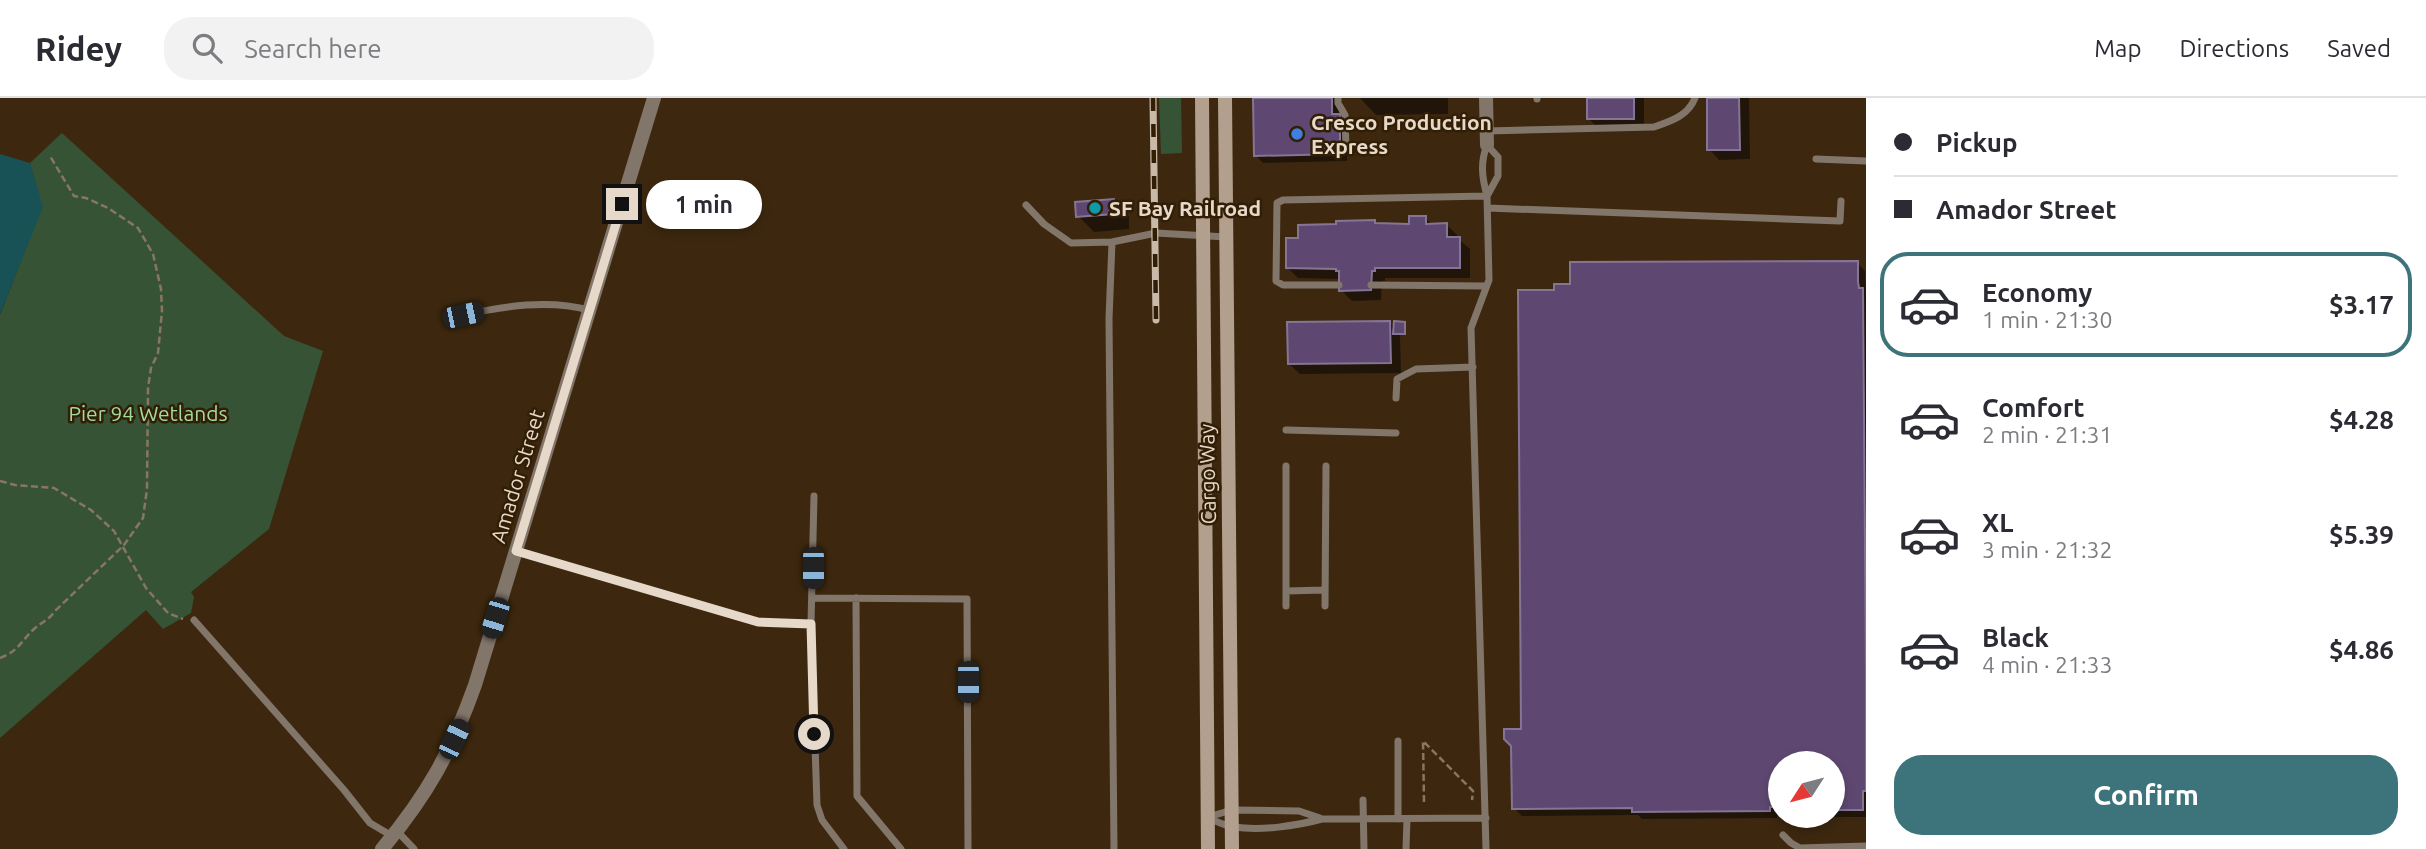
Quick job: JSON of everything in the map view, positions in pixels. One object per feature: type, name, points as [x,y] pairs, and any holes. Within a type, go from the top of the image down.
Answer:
[{"type":"main road","name":"Cargo Way","points":[[1202,98],[1208,849]]},
{"type":"main road","name":"Cargo Way","points":[[1225,98],[1232,849]]},
{"type":"street","name":"Amador Street","points":[[382,849],[426,793],[461,725],[654,98]]},
{"type":"street","points":[[1486,98],[1487,138]]},
{"type":"lane","points":[[1338,98],[1345,115],[1346,150]]},
{"type":"lane","points":[[1487,138],[1654,127],[1684,114],[1695,98]]},
{"type":"lane","points":[[1486,849],[1471,328],[1489,280],[1488,208],[1481,159],[1487,138]]},
{"type":"lane","points":[[1487,138],[1498,157],[1498,176],[1487,196]]},
{"type":"lane","points":[[1816,159],[1866,161]]},
{"type":"lane","points":[[1339,285],[1283,285],[1276,281],[1276,206],[1280,201],[1487,196]]},
{"type":"lane","points":[[1488,208],[1840,221],[1841,201]]},
{"type":"lane","points":[[1026,205],[1044,224],[1071,243],[1112,242],[1156,233],[1226,237]]},
{"type":"lane","points":[[1112,242],[1109,319],[1114,849]]},
{"type":"lane","points":[[1371,285],[1486,286]]},
{"type":"lane","points":[[463,315],[503,306],[567,304],[590,310]]},
{"type":"lane","points":[[1396,398],[1397,379],[1416,369],[1473,367]]},
{"type":"lane","points":[[1286,430],[1396,433]]},
{"type":"lane","points":[[1286,466],[1286,606]]},
{"type":"lane","points":[[1325,606],[1326,466]]},
{"type":"lane","points":[[814,496],[811,624],[817,805],[821,820],[844,849]]},
{"type":"lane","points":[[516,551],[758,622],[811,624]]},
{"type":"lane","points":[[1286,591],[1325,590]]},
{"type":"lane","points":[[812,598],[967,599],[968,849]]},
{"type":"lane","points":[[856,598],[857,796],[901,849]]},
{"type":"lane","points":[[194,620],[370,822],[395,834],[414,849]]},
{"type":"lane","points":[[1398,741],[1398,819]]},
{"type":"lane","points":[[1363,800],[1364,849]]},
{"type":"lane","points":[[1208,817],[1231,810],[1299,811],[1322,819]]},
{"type":"lane","points":[[1208,817],[1232,827],[1298,826],[1322,819],[1486,818]]},
{"type":"lane","points":[[1406,849],[1407,819]]},
{"type":"lane","points":[[1783,835],[1796,846],[1807,848],[1866,846]]},
{"type":"path","points":[[0,658],[14,652],[35,628],[48,621],[55,611],[124,545],[143,518],[147,489],[148,388],[151,368],[158,354],[161,289],[153,254],[138,228],[108,208],[74,195],[50,156]]},
{"type":"path","points":[[0,481],[54,488],[91,510],[114,531],[124,545],[137,575],[169,613],[180,619],[194,620]]},
{"type":"path","points":[[1424,802],[1423,741],[1473,791],[1472,800]]},
{"type":"green space","points":[[1159,98],[1181,98],[1182,153],[1161,154]]},
{"type":"green space","name":"Pier 94 Wetlands","points":[[62,133],[284,336],[323,351],[269,529],[191,592],[194,597],[191,613],[163,629],[146,610],[0,738],[0,315],[42,207],[30,163]]},
{"type":"water","points":[[0,154],[30,163],[43,207],[0,314]]},
{"type":"building","name":"Cresco Production Express","points":[[1253,98],[1332,98],[1332,114],[1340,114],[1340,154],[1254,156]]},
{"type":"building","points":[[1587,98],[1634,98],[1634,119],[1587,119]]},
{"type":"building","points":[[1707,98],[1739,98],[1740,150],[1707,150]]},
{"type":"building","name":"SF Bay Railroad","points":[[1114,199],[1114,214],[1076,217],[1075,202]]},
{"type":"building","points":[[1409,216],[1426,216],[1426,224],[1447,223],[1447,237],[1460,237],[1460,268],[1375,268],[1375,271],[1372,271],[1371,290],[1339,291],[1339,271],[1336,269],[1286,268],[1286,238],[1298,238],[1298,225],[1375,220],[1375,223],[1409,224]]},
{"type":"building","points":[[1858,261],[1859,288],[1863,288],[1866,791],[1863,791],[1863,810],[1845,810],[1845,751],[1768,751],[1768,811],[1512,809],[1511,746],[1504,739],[1504,729],[1521,729],[1518,290],[1554,290],[1554,284],[1570,284],[1570,262]]},
{"type":"building","points":[[1390,321],[1391,363],[1288,364],[1287,322]]},
{"type":"building","points":[[1394,321],[1405,322],[1405,334],[1393,334]]},
{"type":"railway","points":[[1153,98],[1156,320]]},
{"type":"place","name":"Cresco Production Express","points":[[1297,134]]},
{"type":"place","name":"SF Bay Railroad","points":[[1095,208]]},
{"type":"route","points":[[622,204],[516,551],[758,622],[811,624],[814,734]]}]
